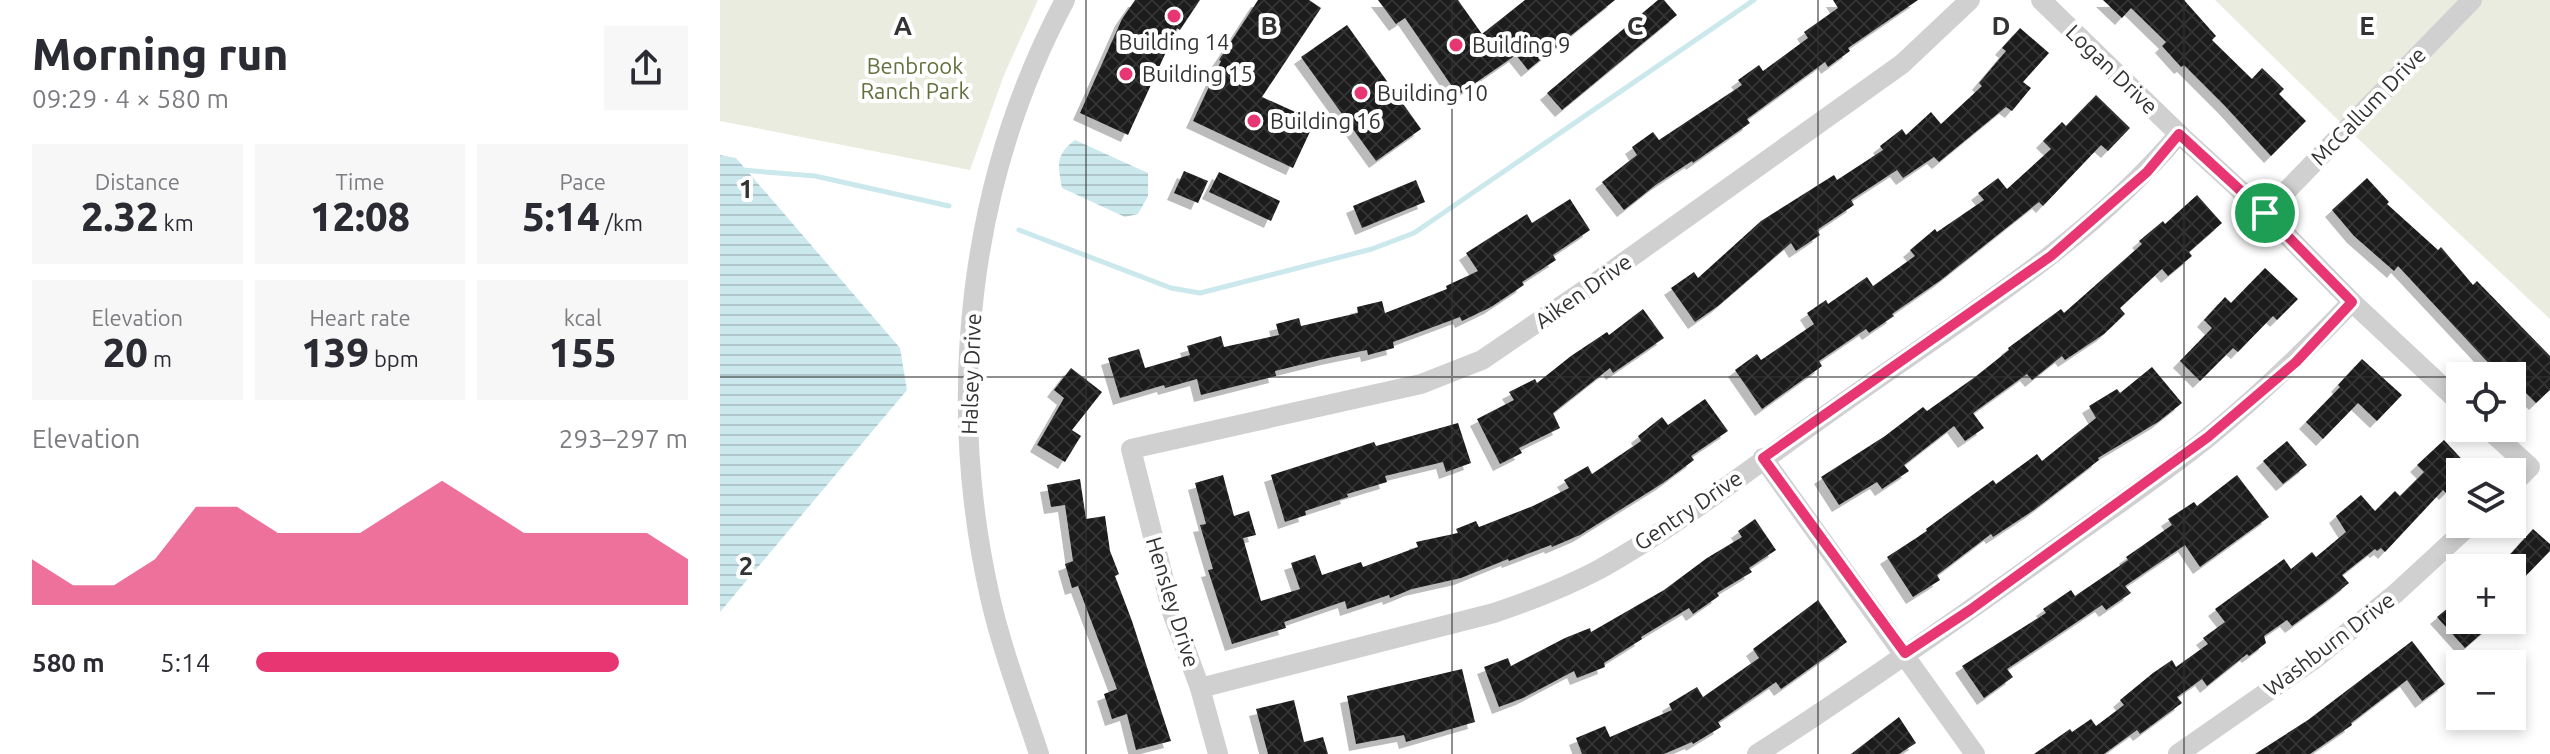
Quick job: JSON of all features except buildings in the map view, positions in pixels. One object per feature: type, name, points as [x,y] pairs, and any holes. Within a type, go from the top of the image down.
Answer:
[{"type":"street","name":"Halsey Drive","points":[[1039,754],[1000,634],[983,564],[972,493],[967,386],[976,272],[1001,155],[1033,68],[1065,0]]},
{"type":"street","name":"Aiken Drive","points":[[1131,449],[1421,384],[1482,360],[1902,64],[1970,0]]},
{"type":"street","name":"Logan Drive","points":[[2041,0],[2446,390]]},
{"type":"street","name":"McCallum Drive","points":[[2265,213],[2472,0]]},
{"type":"street","name":"Gentry Drive","points":[[1200,688],[1494,613],[1542,597],[1600,569],[1687,512],[2051,256],[2147,172],[2179,134]]},
{"type":"street","points":[[1757,754],[1854,692],[2208,437],[2296,362],[2352,302]]},
{"type":"street","points":[[2502,442],[2520,458]]},
{"type":"street","name":"Hensley Drive","points":[[1131,449],[1172,612],[1200,688],[1218,754]]},
{"type":"street","points":[[1763,458],[1975,754]]},
{"type":"street","name":"Washburn Drive","points":[[2178,754],[2316,658],[2395,594],[2456,538]]},
{"type":"green space","name":"Benbrook Ranch Park","points":[[720,0],[1038,0],[1004,75],[970,170],[720,121]]},
{"type":"green space","points":[[2215,0],[2550,0],[2550,319],[2335,117]]},
{"type":"water","points":[[1075,140],[1148,173],[1148,196],[1138,214],[1125,217],[1062,188],[1061,156]]},
{"type":"water","points":[[720,155],[736,158],[900,348],[907,390],[720,612]]},
{"type":"waterway","points":[[1019,230],[1171,288],[1200,293],[1372,249],[1414,233],[1754,0]]},
{"type":"waterway","points":[[742,170],[815,176],[949,206]]},
{"type":"place","name":"Building 14","points":[[1174,16]]},
{"type":"place","name":"Building 9","points":[[1456,45]]},
{"type":"place","name":"Building 15","points":[[1126,74]]},
{"type":"place","name":"Building 10","points":[[1361,93]]},
{"type":"place","name":"Building 16","points":[[1254,121]]},
{"type":"route","points":[[2179,134],[2265,213],[2352,302],[2296,362],[2208,437],[1970,610],[1905,653],[1763,458],[2051,256],[2147,172],[2179,134]]}]
